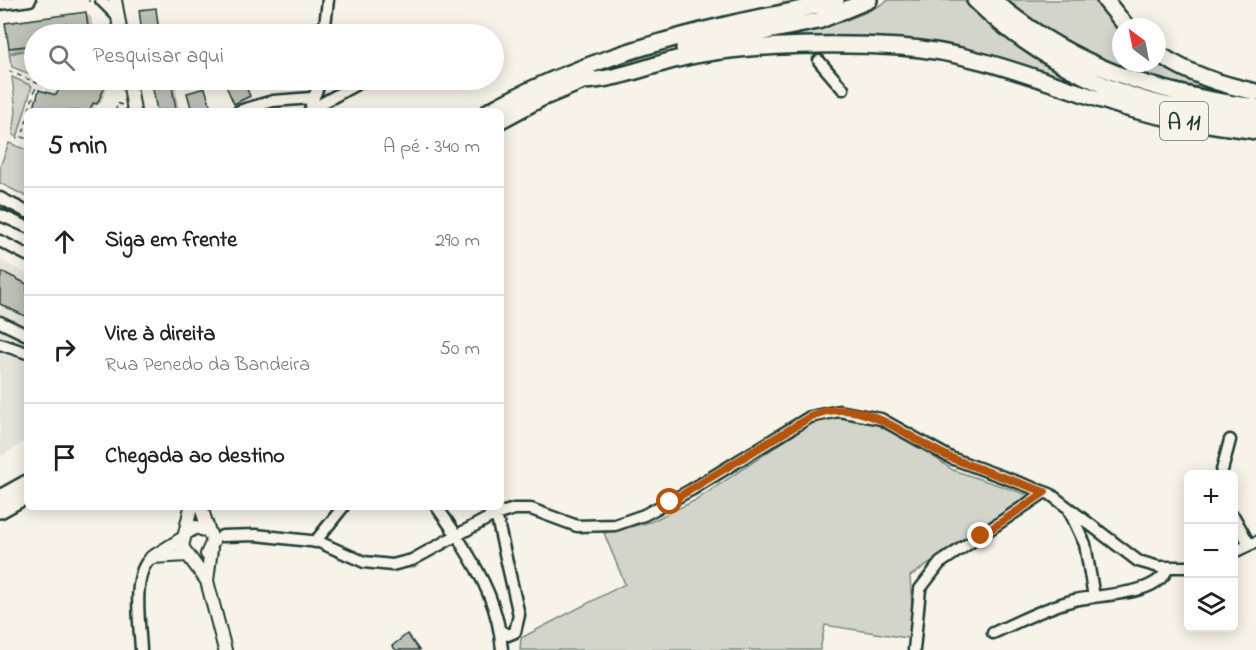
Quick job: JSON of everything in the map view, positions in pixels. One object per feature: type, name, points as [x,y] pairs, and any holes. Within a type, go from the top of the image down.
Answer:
[{"type":"highway","points":[[495,108],[546,82],[596,62],[681,36],[836,0]]},
{"type":"highway","points":[[504,118],[542,98],[582,81],[696,45],[818,21],[869,0]]},
{"type":"highway","name":"A 11","points":[[975,0],[1043,53],[1117,89],[1165,105],[1256,119]]},
{"type":"highway","name":"A 11","points":[[993,0],[1035,33],[1098,68],[1155,88],[1256,107]]},
{"type":"highway","points":[[1105,0],[1120,18]]},
{"type":"highway","name":"A 11","points":[[582,81],[604,80],[700,54],[771,47],[901,47],[989,63],[1114,104],[1179,120],[1256,131]]},
{"type":"highway","name":"A 11","points":[[1166,59],[1217,84],[1256,92]]},
{"type":"highway","points":[[0,498],[24,485]]},
{"type":"highway","points":[[0,510],[24,497]]},
{"type":"main road","points":[[114,0],[119,24]]},
{"type":"main road","points":[[131,90],[134,108]]},
{"type":"main road","points":[[190,510],[183,547],[207,581],[225,650]]},
{"type":"main road","points":[[202,510],[213,538],[207,581]]},
{"type":"main road","points":[[151,558],[196,527],[213,538]]},
{"type":"main road","points":[[151,558],[189,555],[201,558],[213,538]]},
{"type":"street","points":[[0,4],[30,0]]},
{"type":"street","points":[[101,0],[117,16]]},
{"type":"street","points":[[325,24],[328,0]]},
{"type":"street","points":[[819,61],[843,89]]},
{"type":"street","points":[[311,106],[317,90]]},
{"type":"street","points":[[249,108],[273,101],[311,106],[344,90]]},
{"type":"street","points":[[0,198],[24,210]]},
{"type":"street","points":[[0,214],[24,226]]},
{"type":"street","points":[[0,241],[24,253]]},
{"type":"street","points":[[0,322],[24,334]]},
{"type":"street","points":[[0,344],[24,352]]},
{"type":"street","points":[[213,538],[256,536],[315,542],[364,562],[378,566],[392,566],[412,560],[439,547],[496,514],[522,508],[569,525],[593,527],[615,525],[644,515],[691,490],[810,417],[827,412],[853,412],[881,418],[951,458],[1045,492],[1138,561],[1168,567],[1184,567]]},
{"type":"street","points":[[1222,470],[1230,440]]},
{"type":"street","points":[[914,650],[920,590],[940,563],[1045,492]]},
{"type":"street","points":[[1067,507],[1085,544],[1095,597]]},
{"type":"street","points":[[315,542],[341,510]]},
{"type":"street","points":[[496,514],[519,615],[515,632],[508,635],[501,631]]},
{"type":"street","points":[[1238,523],[1252,543],[1238,550]]},
{"type":"street","points":[[461,543],[481,574],[496,612],[501,631],[502,650]]},
{"type":"street","points":[[141,650],[139,577],[145,563],[151,558]]},
{"type":"street","points":[[993,633],[1052,608],[1095,597],[1105,598],[1156,582],[1164,576],[1168,567]]},
{"type":"path","points":[[9,71],[24,77]]},
{"type":"path","points":[[30,108],[35,90]]},
{"type":"path","points":[[116,108],[117,103],[122,105]]},
{"type":"shaded area","points":[[889,0],[963,0],[1021,48],[1102,94],[990,58],[771,40],[847,20]]},
{"type":"shaded area","points":[[1005,0],[1097,0],[1112,23],[1112,62],[1056,35]]},
{"type":"shaded area","points":[[24,46],[24,50],[9,52],[9,48]]},
{"type":"shaded area","points":[[24,51],[24,72],[12,67],[9,54]]},
{"type":"shaded area","points":[[1166,66],[1215,90],[1178,83],[1138,72],[1166,72]]},
{"type":"shaded area","points":[[12,77],[24,82],[24,90],[31,90],[17,138],[13,135],[16,111]]},
{"type":"shaded area","points":[[9,143],[24,149],[24,195],[0,183],[0,167]]},
{"type":"shaded area","points":[[0,260],[24,272],[24,442],[0,457]]},
{"type":"shaded area","points":[[819,418],[841,418],[878,425],[919,447],[953,470],[1034,497],[910,576],[914,639],[825,625],[820,650],[520,650],[521,638],[625,584],[604,533],[650,522],[696,500]]},
{"type":"building","points":[[156,8],[158,24],[141,24],[139,10]]},
{"type":"building","points":[[86,12],[88,24],[24,24],[24,46],[9,48],[5,23]]},
{"type":"building","points":[[39,90],[56,95],[59,90],[103,90],[97,104],[93,103],[90,108],[34,108]]},
{"type":"building","points":[[153,90],[173,90],[176,108],[156,108]]},
{"type":"building","points":[[206,90],[211,108],[191,108],[187,93]]},
{"type":"building","points":[[228,90],[247,90],[250,96],[234,104]]},
{"type":"building","points":[[3,272],[24,282],[24,316],[0,304],[0,279]]},
{"type":"building","points":[[407,634],[419,650],[396,650],[392,646]]},
{"type":"tunnel","points":[[783,0],[819,61]]},
{"type":"route","points":[[670,502],[810,417],[827,412],[853,412],[881,418],[951,458],[1045,492],[981,536]]}]
